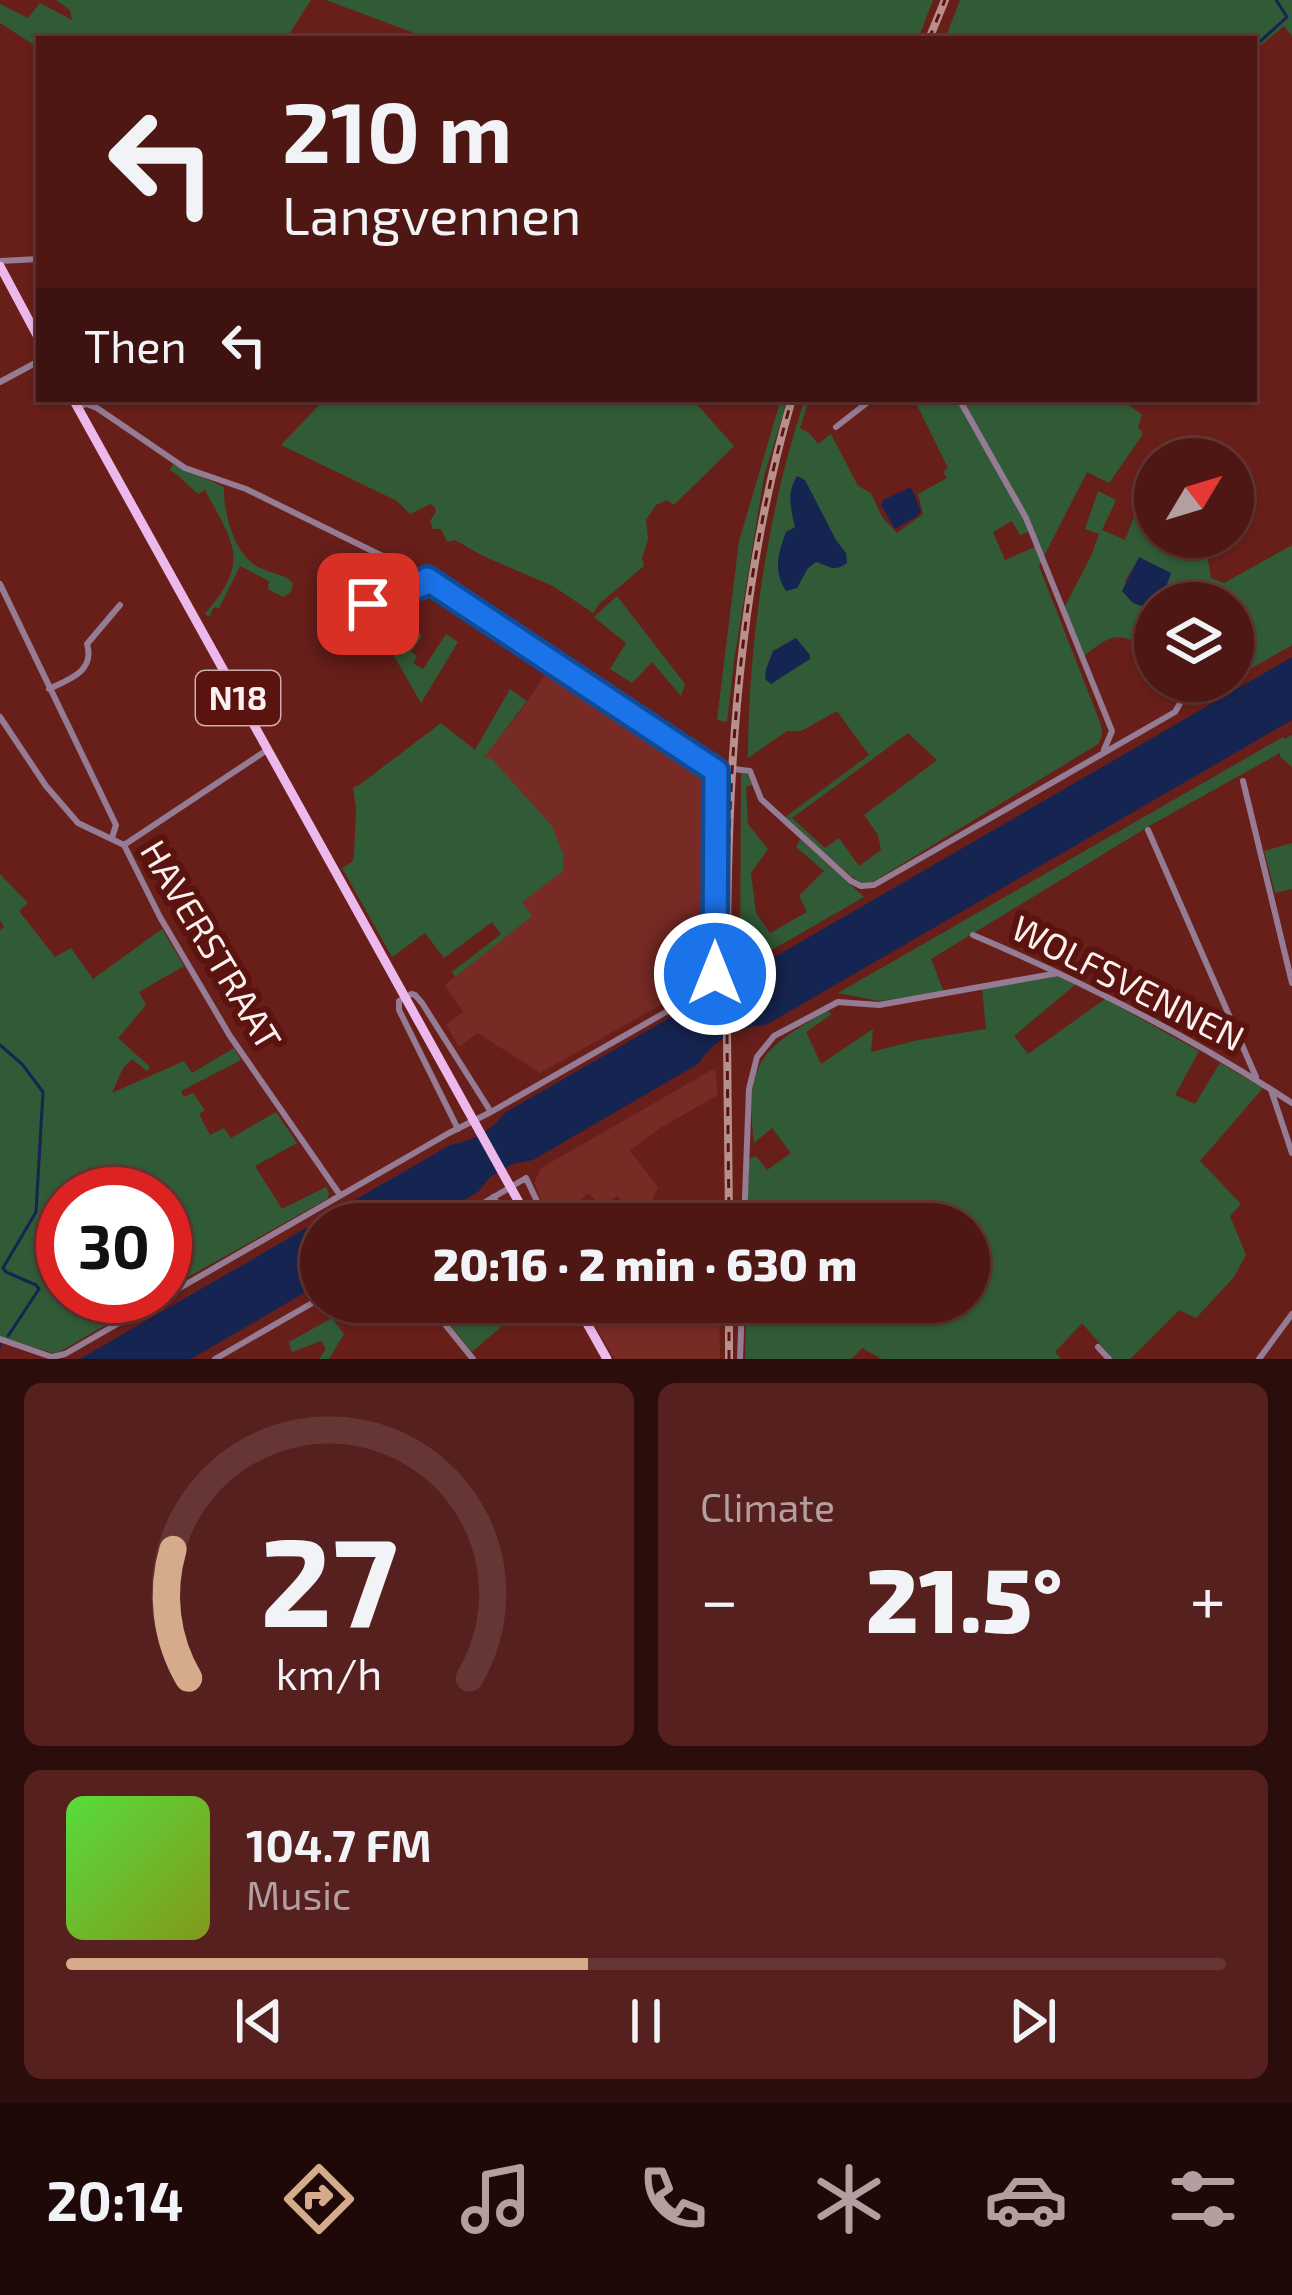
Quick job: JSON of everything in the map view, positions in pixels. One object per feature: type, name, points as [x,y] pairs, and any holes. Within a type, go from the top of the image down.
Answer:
[{"type":"main road","points":[[0,263],[36,333]]},
{"type":"main road","name":"N18","points":[[75,403],[519,1203]]},
{"type":"main road","points":[[587,1323],[607,1359]]},
{"type":"street","points":[[0,263],[36,259]]},
{"type":"street","points":[[0,382],[36,364]]},
{"type":"street","points":[[836,428],[868,402]]},
{"type":"street","points":[[961,402],[1026,518],[1112,731],[1125,740]]},
{"type":"street","points":[[75,403],[97,408],[185,467],[259,495],[427,579],[716,771]]},
{"type":"street","points":[[368,604],[427,579]]},
{"type":"street","name":"HAVERSTRAAT","points":[[0,584],[116,825],[112,838],[124,845],[230,1036],[340,1195]]},
{"type":"street","points":[[49,689],[87,665],[87,644],[120,605]]},
{"type":"street","points":[[716,771],[750,771],[761,799],[851,881],[874,885],[1175,712],[1181,702]]},
{"type":"street","points":[[0,717],[58,802],[78,823],[112,838]]},
{"type":"street","points":[[1102,753],[1112,731]]},
{"type":"street","points":[[124,845],[267,750]]},
{"type":"street","points":[[0,1339],[52,1357],[65,1354],[701,992],[715,974],[716,771]]},
{"type":"street","points":[[1243,781],[1292,983]]},
{"type":"street","points":[[1148,830],[1257,1080]]},
{"type":"street","name":"WOLFSVENNEN","points":[[973,935],[1153,1019],[1292,1103]]},
{"type":"street","points":[[745,1203],[749,1089],[757,1058],[774,1036],[838,1002],[879,1005],[1058,973]]},
{"type":"street","points":[[458,1130],[399,1010],[399,1001],[405,997],[415,995],[422,1003],[491,1112]]},
{"type":"street","name":"WOLFSVENNEN","points":[[1271,1090],[1292,1153]]},
{"type":"street","points":[[483,1203],[526,1178],[538,1203]]},
{"type":"street","points":[[493,1197],[497,1203]]},
{"type":"street","points":[[214,1359],[300,1310]]},
{"type":"street","points":[[1259,1359],[1292,1314]]},
{"type":"street","points":[[444,1323],[472,1359]]},
{"type":"street","points":[[740,1359],[741,1323]]},
{"type":"street","points":[[1099,1347],[1109,1359]]},
{"type":"shaded area","points":[[551,666],[707,770],[713,947],[711,965],[701,982],[540,1073],[478,1033],[459,1047],[446,1025],[463,1012],[445,985],[531,916],[518,898],[481,760]]},
{"type":"shaded area","points":[[715,1068],[718,1095],[630,1151],[658,1187],[649,1203],[623,1203],[617,1196],[597,1203],[589,1193],[576,1203],[542,1203],[534,1183],[541,1168]]},
{"type":"shaded area","points":[[594,1323],[719,1323],[720,1359],[614,1359]]},
{"type":"green space","points":[[56,0],[311,0],[288,36],[36,36],[36,46],[0,23],[0,4],[28,18],[40,3],[72,20],[70,10]]},
{"type":"green space","points":[[326,0],[933,0],[919,36],[422,36]]},
{"type":"green space","points":[[960,0],[1292,0],[1292,36],[1284,26],[1257,48],[1257,36],[946,36]]},
{"type":"green space","points":[[322,402],[695,402],[734,446],[674,505],[667,500],[656,505],[646,520],[644,566],[593,613],[553,586],[455,540],[447,542],[441,529],[433,529],[430,521],[436,512],[430,504],[410,514],[397,501],[281,445]]},
{"type":"green space","points":[[780,402],[787,402],[764,476],[727,722],[717,720],[739,541]]},
{"type":"green space","points":[[804,402],[808,402],[800,428],[818,444],[831,434],[858,486],[871,493],[882,517],[897,533],[923,514],[918,494],[947,478],[943,472],[948,468],[915,402],[1125,402],[1142,415],[1138,427],[1143,434],[1134,438],[1134,447],[1109,483],[1087,472],[1039,566],[1101,725],[1098,744],[866,886],[784,818],[869,755],[837,711],[801,731],[787,731],[748,758],[752,669],[771,530]],"holes":[[[1012,521],[1020,535],[1032,530],[1039,545],[1005,560],[993,532]],[[908,733],[937,760],[864,815],[878,835],[881,850],[859,866],[839,838],[825,848],[792,818]]]},
{"type":"green space","points":[[173,464],[224,487],[228,520],[242,553],[258,567],[293,583],[291,592],[283,597],[268,589],[269,581],[240,566],[219,608],[214,607],[209,617],[205,614],[228,580],[233,552],[205,490],[198,494],[170,470]]},
{"type":"green space","points":[[1098,491],[1116,500],[1102,530],[1125,540],[1134,517],[1134,558],[1139,558],[1125,581],[1134,603],[1134,641],[1119,637],[1106,640],[1084,656],[1064,608],[1099,534],[1085,529]]},
{"type":"green space","points":[[1292,545],[1292,645],[1254,667],[1254,582],[1226,582]]},
{"type":"green space","points":[[1139,558],[1208,558],[1211,578],[1221,582],[1168,582],[1171,573]]},
{"type":"green space","points":[[407,575],[421,580],[411,604],[420,616],[411,623],[422,636],[411,652],[417,656],[413,663],[423,669],[446,634],[458,642],[421,703],[382,635],[368,632],[368,606],[402,596],[398,585]]},
{"type":"green space","points":[[617,596],[685,684],[681,696],[652,662],[632,683],[610,669],[626,643],[594,617]]},
{"type":"green space","points":[[510,689],[527,701],[483,759],[490,757],[552,826],[563,854],[563,871],[522,902],[532,916],[455,977],[452,972],[501,934],[492,922],[444,958],[425,933],[392,957],[342,868],[354,856],[353,787],[441,723],[475,750]]},
{"type":"green space","points":[[1292,735],[1292,767],[1280,753],[931,959],[944,992],[879,1001],[838,993],[1283,737]]},
{"type":"green space","points":[[741,772],[752,785],[746,787],[748,824],[768,849],[751,873],[756,913],[770,933],[807,912],[799,896],[824,871],[796,847],[800,839],[864,897],[763,955],[740,980]]},
{"type":"green space","points":[[1292,843],[1292,889],[1275,893],[1264,851]]},
{"type":"green space","points":[[0,874],[28,903],[19,911],[55,957],[71,948],[93,979],[162,929],[184,966],[139,992],[146,1005],[118,1038],[150,1067],[147,1071],[132,1059],[112,1093],[184,1061],[192,1073],[234,1048],[241,1060],[181,1091],[184,1097],[193,1093],[205,1110],[199,1114],[210,1135],[224,1128],[231,1138],[276,1112],[297,1143],[255,1166],[282,1209],[326,1187],[329,1193],[320,1203],[300,1203],[300,1214],[192,1275],[192,1167],[36,1167],[36,1323],[109,1323],[56,1354],[0,1337],[0,930],[4,927]]},
{"type":"green space","points":[[1056,975],[1075,985],[1014,1036],[1028,1054],[1105,999],[1199,1051],[1175,1095],[1195,1104],[1220,1063],[1263,1088],[1200,1161],[1241,1204],[1230,1216],[1246,1255],[1234,1277],[1196,1318],[1179,1310],[1130,1359],[1113,1359],[1082,1323],[1055,1352],[1061,1359],[882,1359],[862,1348],[852,1359],[745,1359],[746,1323],[990,1323],[990,1203],[748,1203],[749,1159],[756,1156],[767,1170],[791,1153],[772,1128],[754,1143],[752,1093],[762,1060],[773,1048],[827,1011],[832,1014],[806,1032],[821,1064],[873,1029],[871,1052],[986,1029],[982,989]]},
{"type":"green space","points":[[323,1323],[336,1323],[344,1334],[329,1359],[319,1359],[326,1349],[321,1341],[292,1352],[289,1342]]},
{"type":"green space","points":[[449,1323],[502,1323],[503,1325],[472,1352]]},
{"type":"water","points":[[797,476],[805,480],[846,553],[847,563],[835,568],[816,562],[797,588],[786,591],[778,562],[786,532],[795,527],[790,495]]},
{"type":"water","points":[[909,488],[921,511],[895,529],[881,505]]},
{"type":"water","points":[[1138,558],[1171,573],[1168,582],[1134,582],[1134,603],[1122,591]]},
{"type":"water","points":[[796,638],[810,659],[771,684],[765,679],[773,651]]},
{"type":"water","points":[[1292,657],[1292,720],[766,1025],[727,1036],[698,1064],[533,1160],[512,1164],[459,1203],[350,1203],[450,1145],[481,1134],[506,1112],[697,1002],[737,991],[766,962],[1214,702],[1254,702],[1254,679]]},
{"type":"water","points":[[300,1232],[300,1295],[191,1359],[80,1359],[142,1323],[192,1323],[192,1294]]},
{"type":"waterway","points":[[1257,44],[1287,17],[1276,0]]},
{"type":"waterway","points":[[0,1045],[43,1092],[36,1212],[3,1268],[39,1289],[8,1336]]},
{"type":"railway","points":[[930,36],[945,0]]},
{"type":"railway","points":[[729,1203],[727,912],[737,705],[767,500],[791,402]]},
{"type":"railway","points":[[729,1323],[729,1359]]},
{"type":"route","points":[[368,604],[427,579],[716,771],[715,974]]}]
